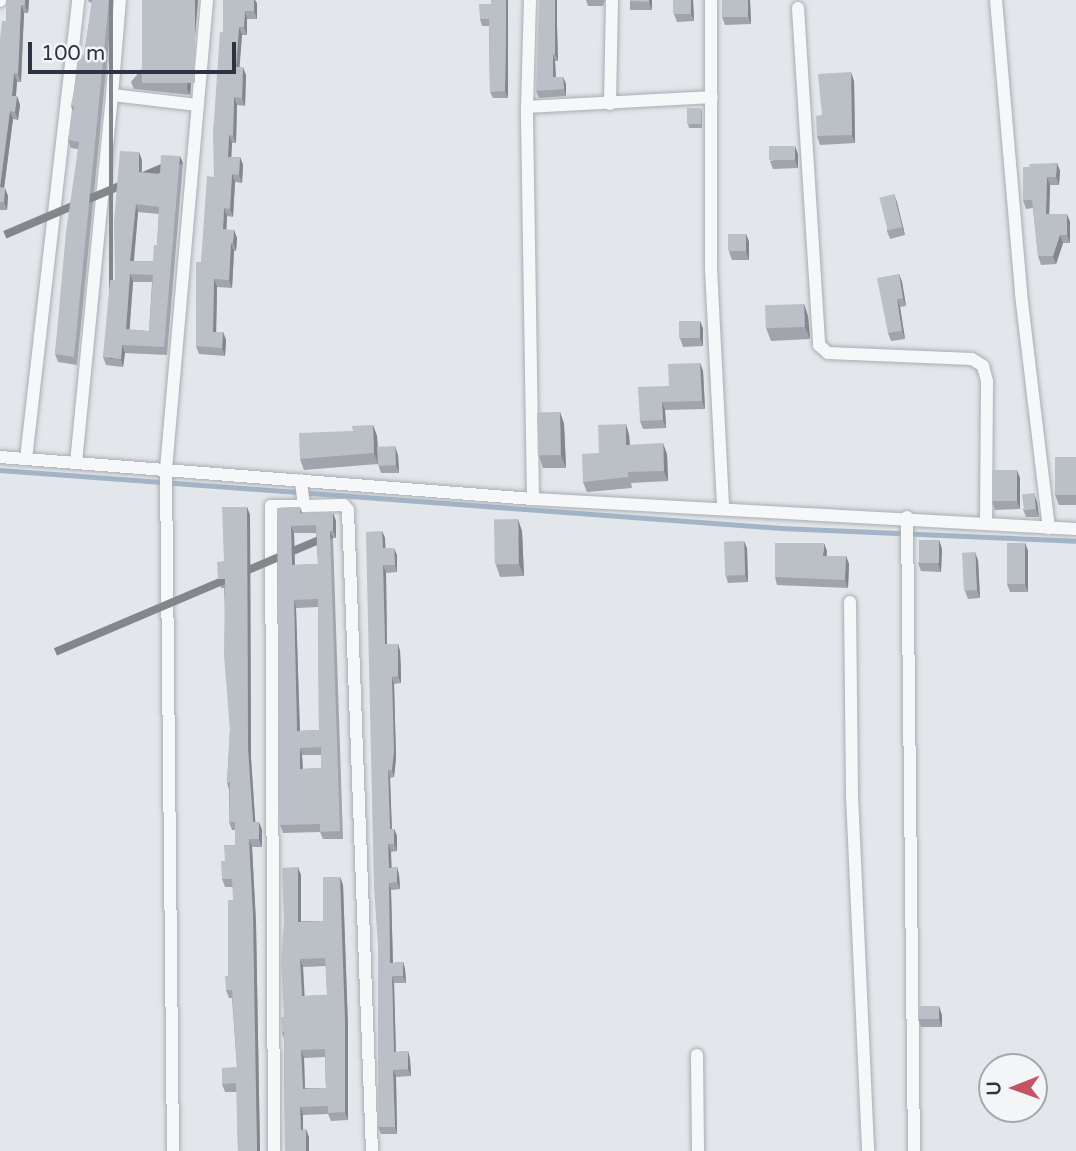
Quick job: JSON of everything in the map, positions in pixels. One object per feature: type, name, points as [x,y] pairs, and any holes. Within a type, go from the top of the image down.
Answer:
[{"type":"street","points":[[26,459],[78,0]]},
{"type":"street","points":[[76,463],[120,0]]},
{"type":"street","points":[[173,1151],[166,469],[207,0]]},
{"type":"street","points":[[530,0],[527,107],[533,499]]},
{"type":"street","points":[[610,104],[612,0]]},
{"type":"street","points":[[711,0],[711,268],[723,508]]},
{"type":"street","points":[[996,0],[1021,294],[1049,528]]},
{"type":"street","points":[[798,8],[819,345],[828,353],[972,359],[983,366],[986,381],[986,523]]},
{"type":"street","points":[[112,95],[197,105]]},
{"type":"street","points":[[527,107],[712,97]]},
{"type":"street","points":[[0,457],[166,469],[301,483],[533,499],[1076,529]]},
{"type":"street","points":[[301,483],[304,503]]},
{"type":"street","points":[[274,1151],[271,506],[304,503],[344,505],[348,510],[372,1151]]},
{"type":"street","points":[[907,520],[914,1151]]},
{"type":"street","points":[[850,602],[853,810],[868,1151]]},
{"type":"street","points":[[697,1055],[698,1151]]},
{"type":"building","points":[[7,0],[25,0],[25,5],[21,5],[18,74],[14,73],[12,96],[17,96],[15,112],[10,111],[0,187],[2,21],[6,21]]},
{"type":"building","points":[[92,0],[109,0],[74,357],[55,354],[66,232],[79,142],[68,140],[74,106],[71,106],[80,54],[84,55]]},
{"type":"building","points":[[142,0],[195,0],[195,83],[142,83]]},
{"type":"building","points":[[223,0],[254,0],[254,11],[245,11],[244,27],[239,27],[236,67],[243,67],[242,98],[234,97],[233,136],[229,135],[228,157],[240,157],[239,175],[232,174],[230,209],[224,208],[223,229],[234,230],[229,280],[214,279],[213,332],[223,332],[222,348],[196,346],[196,262],[201,262],[207,176],[214,177],[213,134],[220,32],[223,32]]},
{"type":"building","points":[[491,0],[506,0],[505,91],[490,92],[489,19],[480,19],[479,4],[491,4]]},
{"type":"building","points":[[539,0],[555,0],[553,77],[563,77],[564,89],[536,91]]},
{"type":"building","points":[[673,0],[691,0],[691,14],[673,14]]},
{"type":"building","points":[[722,0],[748,0],[748,17],[722,17]]},
{"type":"building","points":[[851,72],[852,135],[817,136],[816,116],[822,115],[818,74]]},
{"type":"building","points":[[687,108],[701,108],[701,124],[687,124]]},
{"type":"building","points":[[769,146],[795,146],[795,160],[769,160]]},
{"type":"building","points":[[120,151],[139,152],[139,172],[160,174],[161,155],[180,156],[164,347],[122,345],[121,359],[103,357],[110,280],[115,280],[114,222]],"holes":[[[136,204],[159,207],[157,245],[154,245],[153,261],[130,261]],[[130,274],[153,275],[149,331],[126,329]]]},
{"type":"building","points":[[1057,163],[1056,177],[1047,177],[1046,214],[1067,214],[1067,235],[1060,235],[1053,256],[1038,256],[1032,200],[1023,200],[1023,167],[1030,167],[1029,164]]},
{"type":"building","points":[[0,187],[5,188],[4,202],[0,202]]},
{"type":"building","points":[[894,194],[902,227],[888,231],[879,198]]},
{"type":"building","points":[[728,234],[746,234],[746,251],[728,251]]},
{"type":"building","points":[[899,274],[903,298],[897,299],[902,331],[888,333],[877,278]]},
{"type":"building","points":[[804,304],[805,327],[766,328],[765,305]]},
{"type":"building","points":[[679,321],[700,321],[700,338],[679,338]]},
{"type":"building","points":[[700,363],[702,401],[662,402],[663,420],[640,421],[638,387],[669,386],[668,364]]},
{"type":"building","points":[[537,412],[560,412],[561,455],[538,455]]},
{"type":"building","points":[[626,424],[626,445],[663,443],[664,471],[628,472],[628,477],[583,482],[582,454],[599,453],[598,425]]},
{"type":"building","points":[[373,425],[374,453],[300,459],[299,433],[353,431],[352,426]]},
{"type":"building","points":[[395,446],[396,465],[378,466],[377,447]]},
{"type":"building","points":[[1055,457],[1076,457],[1076,495],[1055,495]]},
{"type":"building","points":[[992,470],[1017,470],[1017,501],[992,501]]},
{"type":"building","points":[[1034,493],[1036,509],[1024,510],[1022,494]]},
{"type":"building","points":[[222,507],[247,507],[248,749],[253,822],[259,822],[259,839],[249,839],[257,1151],[238,1151],[236,1083],[222,1084],[222,1068],[237,1067],[232,990],[226,990],[225,976],[228,976],[228,900],[233,900],[232,879],[222,879],[221,861],[225,861],[224,845],[235,845],[235,822],[229,822],[230,782],[227,783],[230,730],[224,655],[225,579],[218,579],[217,562],[224,561]]},
{"type":"building","points":[[300,507],[300,514],[333,513],[333,531],[330,531],[340,831],[320,832],[320,824],[280,825],[277,508]],"holes":[[[316,525],[318,564],[292,565],[291,526]],[[318,599],[319,730],[297,731],[294,600]],[[321,747],[321,768],[300,769],[300,748]]]},
{"type":"building","points":[[494,519],[518,519],[519,564],[495,564]]},
{"type":"building","points":[[382,531],[383,548],[394,548],[395,565],[383,565],[385,644],[398,644],[398,676],[392,677],[394,751],[392,770],[388,770],[390,829],[394,829],[394,844],[388,844],[389,868],[397,867],[397,882],[389,883],[390,963],[403,962],[403,976],[392,976],[394,1052],[408,1051],[408,1069],[393,1070],[395,1127],[378,1127],[378,945],[374,887],[366,532]]},
{"type":"building","points":[[919,540],[939,540],[939,563],[919,563]]},
{"type":"building","points":[[744,541],[745,575],[725,576],[724,542]]},
{"type":"building","points":[[775,543],[824,543],[823,556],[846,556],[845,580],[775,577]]},
{"type":"building","points":[[1007,543],[1025,543],[1025,584],[1007,584]]},
{"type":"building","points":[[975,552],[977,590],[964,591],[962,553]]},
{"type":"building","points":[[298,867],[298,922],[323,921],[323,877],[340,877],[345,1112],[328,1113],[328,1106],[300,1107],[301,1130],[306,1129],[306,1151],[285,1151],[284,1032],[281,1017],[284,1017],[281,961],[284,922],[282,868]],"holes":[[[325,958],[327,995],[302,996],[300,959]],[[325,1049],[326,1088],[303,1089],[301,1050]]]},
{"type":"building","points":[[918,1006],[939,1006],[939,1019],[918,1019]]},
{"type":"waterway","points":[[0,470],[781,528],[1076,541]]}]
